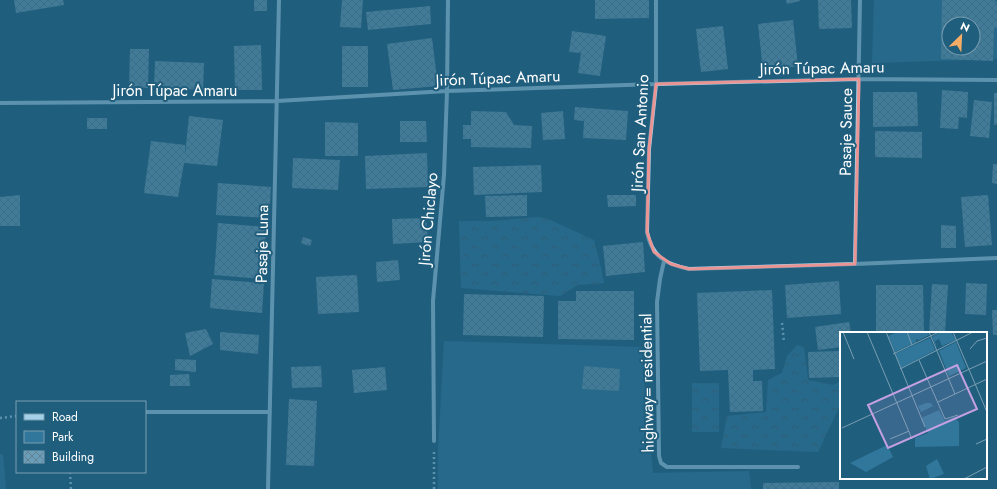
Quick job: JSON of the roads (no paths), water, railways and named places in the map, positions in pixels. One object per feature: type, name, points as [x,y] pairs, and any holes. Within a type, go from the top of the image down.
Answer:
[{"type":"street","name":"Pasaje Luna","points":[[268,489],[279,0]]},
{"type":"street","name":"Jirón Chiclayo","points":[[434,441],[433,301],[444,175],[448,0]]},
{"type":"street","name":"Jirón San Antonio","points":[[656,0],[656,84],[649,149],[647,232],[649,242],[654,252],[664,261]]},
{"type":"street","name":"Pasaje Sauce","points":[[855,264],[860,0]]},
{"type":"street","name":"Jirón Túpac Amaru","points":[[0,103],[277,102],[447,91],[656,84],[859,79],[997,80]]},
{"type":"street","points":[[664,261],[689,269],[997,258]]},
{"type":"street","name":"highway= residential","points":[[664,261],[657,302],[659,456],[661,464],[667,467],[798,467]]},
{"type":"street","points":[[146,412],[270,412]]}]
